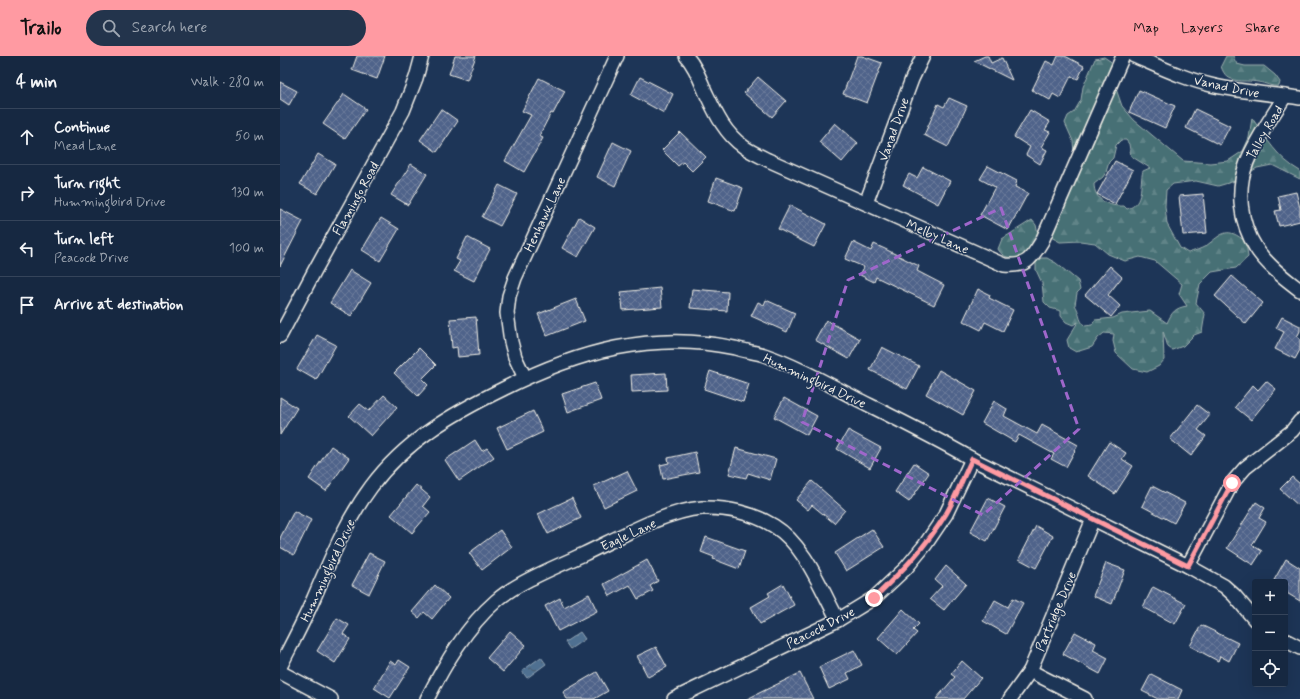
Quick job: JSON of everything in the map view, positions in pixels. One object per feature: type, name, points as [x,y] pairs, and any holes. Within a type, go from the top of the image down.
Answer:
[{"type":"street","name":"Flamingo Road","points":[[280,336],[403,111],[416,78],[422,56]]},
{"type":"street","name":"Henhawk Lane","points":[[525,378],[515,357],[511,342],[507,313],[509,296],[515,278],[617,56]]},
{"type":"street","name":"Melby Lane","points":[[686,56],[695,68],[723,126],[736,141],[745,147],[768,160],[1004,265],[1015,266],[1032,258],[1042,241],[1123,56]]},
{"type":"street","name":"Vanad Drive","points":[[866,203],[912,79],[924,56]]},
{"type":"street","name":"Vanad Drive","points":[[1134,56],[1157,66],[1213,85],[1236,90],[1300,98]]},
{"type":"street","name":"Talley Road","points":[[1285,96],[1258,140],[1247,163],[1243,174],[1240,198],[1244,223],[1257,249],[1273,267],[1300,290]]},
{"type":"street","name":"Hummingbird Drive","points":[[280,667],[311,603],[337,544],[352,516],[371,487],[394,461],[431,429],[462,409],[525,378],[585,355],[624,345],[669,341],[714,344],[762,354],[791,366],[938,440],[972,459],[1188,566],[1230,590],[1252,616]]},
{"type":"street","points":[[1188,566],[1232,483],[1245,468],[1292,431],[1300,421]]},
{"type":"street","name":"Peacock Drive","points":[[674,699],[838,620],[874,598],[906,568],[920,551],[946,514],[972,459]]},
{"type":"street","name":"Eagle Lane","points":[[427,699],[456,648],[476,620],[497,600],[520,585],[558,566],[679,512],[702,508],[728,509],[750,514],[774,526],[788,536],[805,557],[838,620]]},
{"type":"street","name":"Partridge Drive","points":[[1010,699],[1030,671],[1041,641],[1093,519]]},
{"type":"street","points":[[1288,642],[1300,648]]},
{"type":"street","points":[[1030,671],[1084,699]]},
{"type":"street","points":[[280,672],[331,699]]},
{"type":"highlighted area","points":[[1001,208],[1079,429],[983,515],[802,422],[848,280]]},
{"type":"green space","points":[[1226,56],[1234,56],[1237,64],[1245,66],[1264,66],[1275,75],[1280,82],[1279,86],[1252,81],[1236,80],[1227,77],[1221,66]]},
{"type":"green space","points":[[1104,57],[1113,63],[1115,86],[1122,106],[1134,120],[1183,161],[1211,163],[1228,161],[1243,151],[1249,138],[1252,118],[1279,154],[1300,171],[1300,179],[1272,165],[1257,168],[1235,181],[1218,186],[1196,181],[1173,184],[1166,190],[1165,206],[1167,224],[1180,248],[1188,253],[1204,247],[1225,233],[1229,233],[1240,237],[1246,242],[1248,257],[1236,268],[1212,272],[1200,284],[1196,303],[1205,314],[1202,332],[1194,335],[1183,346],[1172,350],[1168,347],[1163,331],[1164,360],[1159,366],[1147,372],[1133,369],[1116,353],[1113,341],[1114,334],[1104,333],[1098,338],[1092,347],[1076,352],[1069,348],[1067,340],[1078,322],[1073,325],[1066,322],[1061,316],[1061,311],[1050,308],[1044,302],[1042,283],[1036,270],[1036,263],[1041,258],[1047,258],[1056,263],[1078,281],[1080,290],[1077,293],[1075,305],[1081,321],[1085,326],[1092,325],[1095,320],[1113,318],[1122,314],[1150,311],[1167,323],[1174,311],[1187,306],[1179,294],[1182,284],[1155,261],[1140,257],[1125,261],[1108,254],[1095,243],[1080,241],[1060,242],[1049,236],[1076,177],[1073,141],[1065,123],[1068,116],[1074,112],[1081,100],[1083,87],[1095,59]],"holes":[[[1121,140],[1126,140],[1129,144],[1131,156],[1150,168],[1143,171],[1137,203],[1127,209],[1124,206],[1108,204],[1103,201],[1097,194],[1094,184],[1103,177],[1106,172],[1109,162],[1113,158],[1116,145]]]},
{"type":"green space","points":[[1032,220],[1036,225],[1039,238],[1025,256],[1013,258],[1006,257],[1000,253],[998,249],[1002,239]]},
{"type":"water","points":[[580,632],[585,639],[570,649],[565,642]]},
{"type":"water","points":[[541,657],[546,664],[527,678],[522,671]]},
{"type":"building","points":[[357,56],[385,56],[377,79],[352,70]]},
{"type":"building","points":[[455,56],[476,56],[467,80],[449,74]]},
{"type":"building","points":[[857,56],[862,56],[882,63],[867,103],[843,94]]},
{"type":"building","points":[[988,56],[991,63],[1002,58],[1012,80],[974,61]]},
{"type":"building","points":[[1058,56],[1065,56],[1084,66],[1078,79],[1071,76],[1060,98],[1053,94],[1050,100],[1032,90],[1046,61],[1054,65]]},
{"type":"building","points":[[640,77],[673,94],[664,113],[631,95]]},
{"type":"building","points":[[758,77],[786,101],[772,117],[744,93]]},
{"type":"building","points":[[539,78],[565,91],[539,136],[543,138],[524,172],[505,161],[531,115],[522,111]]},
{"type":"building","points":[[280,82],[297,91],[289,105],[280,99]]},
{"type":"building","points":[[1139,90],[1175,106],[1165,128],[1129,112]]},
{"type":"building","points":[[344,94],[366,109],[345,139],[323,124]]},
{"type":"building","points":[[949,98],[967,106],[948,147],[924,135],[938,104],[944,107]]},
{"type":"building","points":[[441,109],[458,121],[437,152],[420,140]]},
{"type":"building","points":[[1195,109],[1230,126],[1220,145],[1186,128]]},
{"type":"building","points":[[1030,110],[1050,122],[1045,130],[1050,132],[1041,147],[1047,150],[1040,164],[1026,155],[1030,147],[1014,137]]},
{"type":"building","points":[[835,123],[858,143],[842,162],[819,142]]},
{"type":"building","points":[[680,132],[706,157],[692,171],[683,162],[678,166],[662,150]]},
{"type":"building","points":[[613,142],[631,151],[615,186],[597,177]]},
{"type":"building","points":[[318,154],[335,164],[317,194],[300,184]]},
{"type":"building","points":[[1115,161],[1133,170],[1115,204],[1097,194]]},
{"type":"building","points":[[411,164],[427,174],[408,205],[391,195]]},
{"type":"building","points":[[988,166],[1017,181],[1015,187],[1028,193],[1008,230],[980,215],[995,187],[980,179]]},
{"type":"building","points":[[923,167],[950,181],[938,204],[903,185],[909,174],[917,178]]},
{"type":"building","points":[[716,178],[743,188],[735,211],[708,201]]},
{"type":"building","points":[[499,185],[517,194],[500,226],[482,217]]},
{"type":"building","points":[[1296,192],[1300,208],[1300,221],[1279,226],[1275,211],[1281,210],[1278,196]]},
{"type":"building","points":[[1203,194],[1207,233],[1183,235],[1179,196]]},
{"type":"building","points":[[790,205],[826,224],[814,247],[778,229]]},
{"type":"building","points":[[280,209],[303,221],[280,266]]},
{"type":"building","points":[[579,217],[595,227],[578,257],[562,248]]},
{"type":"building","points":[[381,218],[399,229],[380,261],[362,250]]},
{"type":"building","points":[[467,237],[490,249],[474,281],[454,271],[460,261],[456,259]]},
{"type":"building","points":[[853,242],[871,251],[874,244],[885,249],[919,266],[917,271],[944,285],[934,305],[876,277],[874,282],[860,275],[864,267],[845,259]]},
{"type":"building","points":[[1110,266],[1122,277],[1108,295],[1120,306],[1111,317],[1085,295]]},
{"type":"building","points":[[350,270],[371,283],[351,316],[330,303]]},
{"type":"building","points":[[1232,276],[1263,303],[1246,324],[1215,296]]},
{"type":"building","points":[[660,288],[662,307],[623,310],[621,292]]},
{"type":"building","points":[[692,289],[728,292],[727,311],[690,308]]},
{"type":"building","points":[[978,289],[990,295],[989,298],[1013,310],[1003,331],[985,322],[981,330],[963,321]]},
{"type":"building","points":[[576,299],[585,321],[547,336],[538,314]]},
{"type":"building","points":[[766,300],[795,313],[787,332],[751,316],[758,302],[764,305]]},
{"type":"building","points":[[476,317],[479,355],[458,357],[457,347],[452,348],[450,319]]},
{"type":"building","points":[[1282,317],[1300,326],[1300,331],[1297,337],[1300,339],[1300,350],[1295,359],[1275,349],[1284,332],[1276,328]]},
{"type":"building","points":[[826,320],[860,339],[849,359],[815,340]]},
{"type":"building","points":[[317,335],[336,345],[316,380],[297,369]]},
{"type":"building","points":[[882,347],[919,366],[907,389],[870,370]]},
{"type":"building","points":[[419,348],[436,365],[422,379],[428,385],[418,396],[394,373]]},
{"type":"building","points":[[939,370],[976,391],[963,415],[926,394]]},
{"type":"building","points":[[710,371],[749,384],[743,402],[704,389]]},
{"type":"building","points":[[666,373],[667,390],[632,392],[631,375]]},
{"type":"building","points":[[1266,381],[1276,389],[1251,420],[1235,407],[1253,385],[1258,390]]},
{"type":"building","points":[[595,383],[601,400],[568,412],[562,394]]},
{"type":"building","points":[[384,395],[397,407],[371,436],[349,416],[360,404],[369,411]]},
{"type":"building","points":[[280,397],[297,408],[280,435]]},
{"type":"building","points":[[784,398],[817,416],[807,435],[774,417]]},
{"type":"building","points":[[994,401],[1007,409],[1004,416],[1037,434],[1042,425],[1078,445],[1066,467],[1051,459],[1054,454],[1019,435],[1015,442],[982,423]]},
{"type":"building","points":[[1197,405],[1210,415],[1198,430],[1206,436],[1191,456],[1170,439]]},
{"type":"building","points":[[533,411],[543,432],[507,449],[497,428]]},
{"type":"building","points":[[848,430],[881,448],[870,468],[837,449]]},
{"type":"building","points":[[475,440],[482,451],[487,448],[494,457],[459,481],[445,460]]},
{"type":"building","points":[[1109,442],[1126,453],[1122,459],[1133,466],[1115,494],[1088,476]]},
{"type":"building","points":[[331,446],[349,458],[326,491],[309,479]]},
{"type":"building","points":[[736,448],[776,459],[770,480],[748,473],[746,478],[729,474]]},
{"type":"building","points":[[695,452],[699,472],[663,479],[660,465],[669,463],[668,458]]},
{"type":"building","points":[[914,463],[929,473],[909,502],[895,492]]},
{"type":"building","points":[[627,471],[637,491],[604,507],[594,486]]},
{"type":"building","points":[[1292,477],[1300,484],[1300,507],[1280,489]]},
{"type":"building","points":[[812,481],[845,510],[834,523],[812,505],[808,510],[796,500]]},
{"type":"building","points":[[416,485],[430,497],[423,506],[430,512],[412,533],[391,515]]},
{"type":"building","points":[[1152,486],[1185,503],[1174,523],[1142,506]]},
{"type":"building","points":[[572,498],[581,518],[548,534],[538,514]]},
{"type":"building","points":[[988,498],[1005,507],[987,541],[970,532]]},
{"type":"building","points":[[1256,502],[1265,508],[1259,518],[1266,522],[1252,545],[1262,551],[1253,565],[1227,548]]},
{"type":"building","points":[[294,511],[311,520],[294,555],[280,547],[280,538]]},
{"type":"building","points":[[1036,526],[1053,536],[1036,568],[1019,559]]},
{"type":"building","points":[[872,529],[884,547],[846,571],[835,553]]},
{"type":"building","points":[[500,530],[512,547],[482,570],[469,553]]},
{"type":"building","points":[[706,537],[745,551],[739,569],[713,559],[714,557],[701,552]]},
{"type":"building","points":[[369,553],[385,561],[369,594],[352,585]]},
{"type":"building","points":[[1286,559],[1300,568],[1300,601],[1288,594],[1288,579],[1275,579]]},
{"type":"building","points":[[647,560],[658,581],[650,586],[653,591],[638,599],[630,585],[610,596],[604,584]]},
{"type":"building","points":[[1106,563],[1125,570],[1112,604],[1093,596]]},
{"type":"building","points":[[946,566],[966,584],[944,610],[930,599],[942,586],[935,580]]},
{"type":"building","points":[[783,584],[794,605],[760,624],[751,607],[770,596],[768,593]]},
{"type":"building","points":[[435,585],[449,598],[432,619],[424,612],[419,618],[412,612]]},
{"type":"building","points":[[1153,587],[1186,604],[1175,624],[1143,607]]},
{"type":"building","points":[[589,594],[597,611],[558,631],[545,606],[560,598],[564,607]]},
{"type":"building","points":[[1013,598],[1023,603],[1006,634],[983,621],[995,600],[1008,607]]},
{"type":"building","points":[[903,609],[919,624],[913,630],[917,633],[897,655],[878,638]]},
{"type":"building","points":[[337,618],[349,625],[343,634],[350,639],[335,663],[317,651]]},
{"type":"building","points":[[1201,625],[1238,643],[1229,661],[1220,656],[1218,661],[1190,646]]},
{"type":"building","points":[[510,631],[526,645],[503,672],[487,658]]},
{"type":"building","points":[[1075,632],[1096,643],[1093,650],[1108,658],[1100,674],[1063,654]]},
{"type":"building","points":[[656,647],[667,667],[648,677],[637,656]]},
{"type":"building","points":[[854,650],[862,665],[847,673],[850,679],[829,689],[819,667]]},
{"type":"building","points":[[399,660],[410,667],[390,698],[374,688],[390,661],[396,665]]},
{"type":"building","points":[[962,661],[981,678],[963,699],[936,699],[955,677],[951,674]]},
{"type":"building","points":[[597,672],[608,691],[594,699],[567,699],[563,692]]},
{"type":"building","points":[[800,673],[813,699],[747,699]]},
{"type":"building","points":[[1151,674],[1182,690],[1178,699],[1158,699],[1142,691]]},
{"type":"route","points":[[874,598],[906,568],[925,545],[946,514],[972,459],[1188,566],[1232,483]]}]
